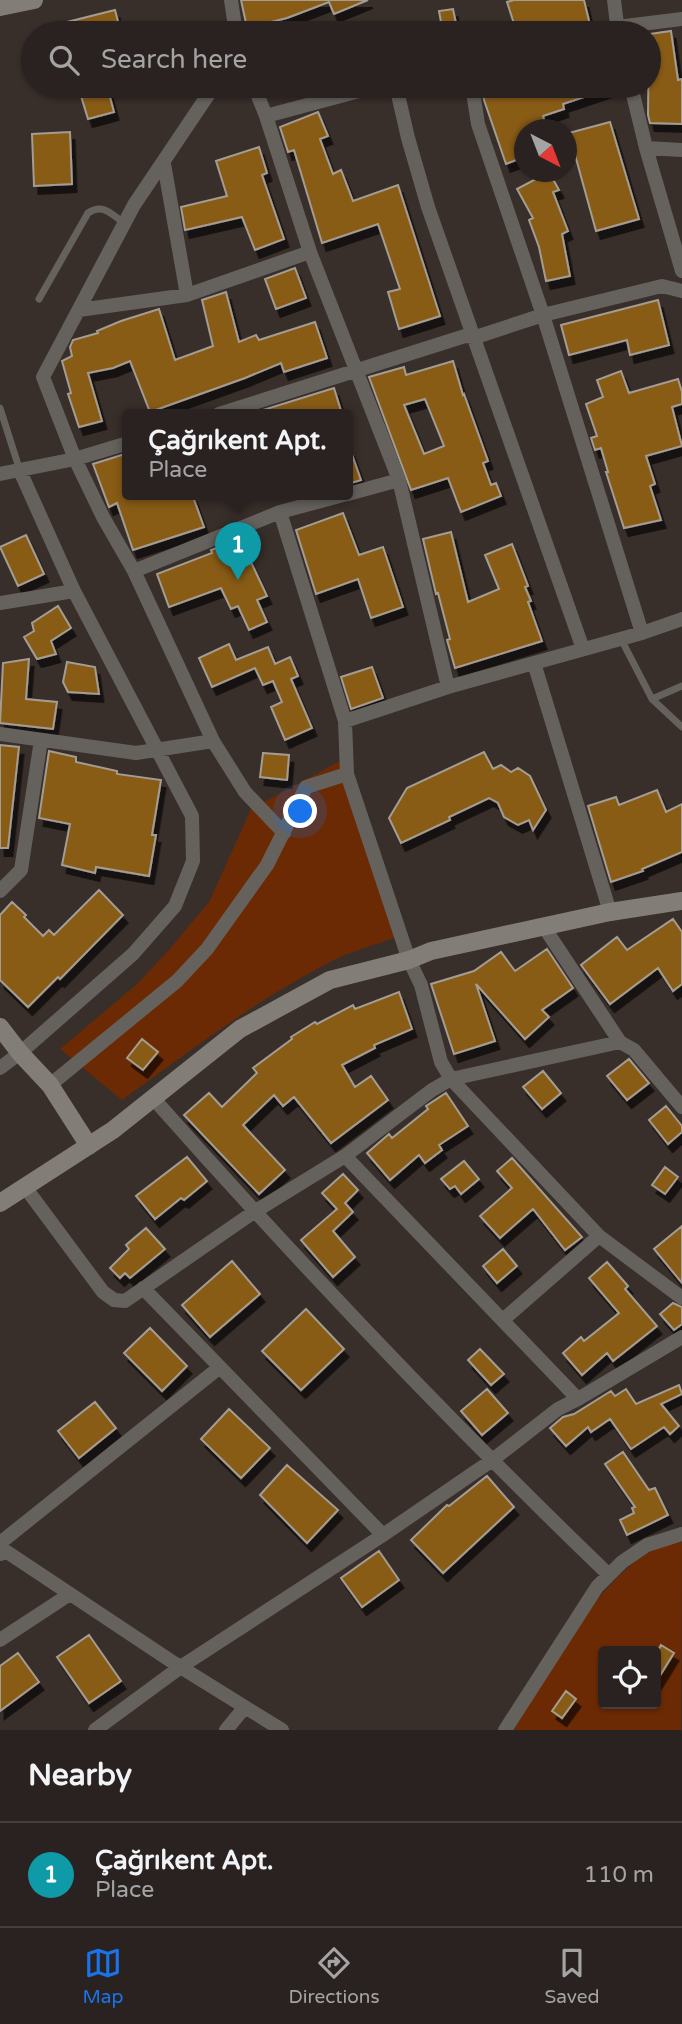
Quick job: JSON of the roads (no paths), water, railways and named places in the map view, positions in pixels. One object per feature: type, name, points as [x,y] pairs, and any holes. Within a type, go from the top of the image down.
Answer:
[{"type":"main road","points":[[0,7],[34,0]]},
{"type":"main road","points":[[0,1203],[113,1130],[240,1029],[330,980],[408,960],[431,951],[610,912],[682,902]]},
{"type":"main road","points":[[0,1027],[20,1054],[50,1085],[89,1146]]},
{"type":"street","points":[[231,0],[234,21]]},
{"type":"street","points":[[614,0],[617,21]]},
{"type":"street","points":[[661,23],[682,19]]},
{"type":"street","points":[[206,98],[134,205],[43,377],[75,459],[103,517],[134,571],[213,741],[244,792],[284,833]]},
{"type":"street","points":[[259,98],[310,252],[399,480],[448,687]]},
{"type":"street","points":[[266,116],[333,98]]},
{"type":"street","points":[[399,98],[428,207],[583,649]]},
{"type":"street","points":[[474,98],[478,124],[543,315],[642,633]]},
{"type":"street","points":[[634,98],[682,271]]},
{"type":"street","points":[[646,148],[682,150]]},
{"type":"street","points":[[164,164],[187,295]]},
{"type":"street","points":[[79,310],[187,295],[310,252]]},
{"type":"street","points":[[235,409],[465,336],[475,337],[543,315],[662,286],[682,291]]},
{"type":"street","points":[[0,474],[75,459],[122,445]]},
{"type":"street","points":[[0,1068],[20,1054],[133,954],[175,906],[193,862],[192,816],[74,591],[20,471]]},
{"type":"street","points":[[353,492],[399,480]]},
{"type":"street","points":[[134,571],[280,512],[325,500]]},
{"type":"street","points":[[280,512],[345,721],[347,774],[408,960],[421,985],[441,1062],[451,1079],[599,1236],[682,1298]]},
{"type":"street","points":[[0,603],[74,591]]},
{"type":"street","points":[[345,721],[448,687],[642,633],[682,619]]},
{"type":"street","points":[[534,663],[610,912]]},
{"type":"street","points":[[0,734],[136,753],[213,741]]},
{"type":"street","points":[[0,891],[21,870],[41,740]]},
{"type":"street","points":[[50,1085],[177,981],[207,949],[267,865],[306,787],[347,774]]},
{"type":"street","points":[[544,927],[620,1042],[634,1050],[682,1107]]},
{"type":"street","points":[[25,1187],[103,1292],[114,1300],[125,1300],[254,1212],[345,1156],[432,1090],[451,1079],[620,1042]]},
{"type":"street","points":[[153,1098],[254,1212],[491,1461],[609,1575]]},
{"type":"street","points":[[345,1156],[579,1399]]},
{"type":"street","points":[[504,1319],[599,1236]]},
{"type":"street","points":[[143,1288],[383,1535]]},
{"type":"street","points":[[95,1730],[182,1666],[491,1461],[550,1415],[682,1337]]},
{"type":"street","points":[[0,1543],[220,1367]]},
{"type":"street","points":[[505,1730],[597,1587],[622,1562],[647,1545],[682,1534]]},
{"type":"street","points":[[0,1554],[7,1552],[282,1730]]},
{"type":"street","points":[[0,1640],[69,1594]]},
{"type":"street","points":[[226,1730],[245,1707]]},
{"type":"lane","points":[[39,299],[88,214],[96,208],[103,208],[125,223]]},
{"type":"lane","points":[[0,408],[20,471]]},
{"type":"lane","points":[[621,639],[652,699],[682,727]]},
{"type":"lane","points":[[652,699],[682,686]]},
{"type":"place","name":"Çağrıkent Apt.","points":[[238,580]]}]
